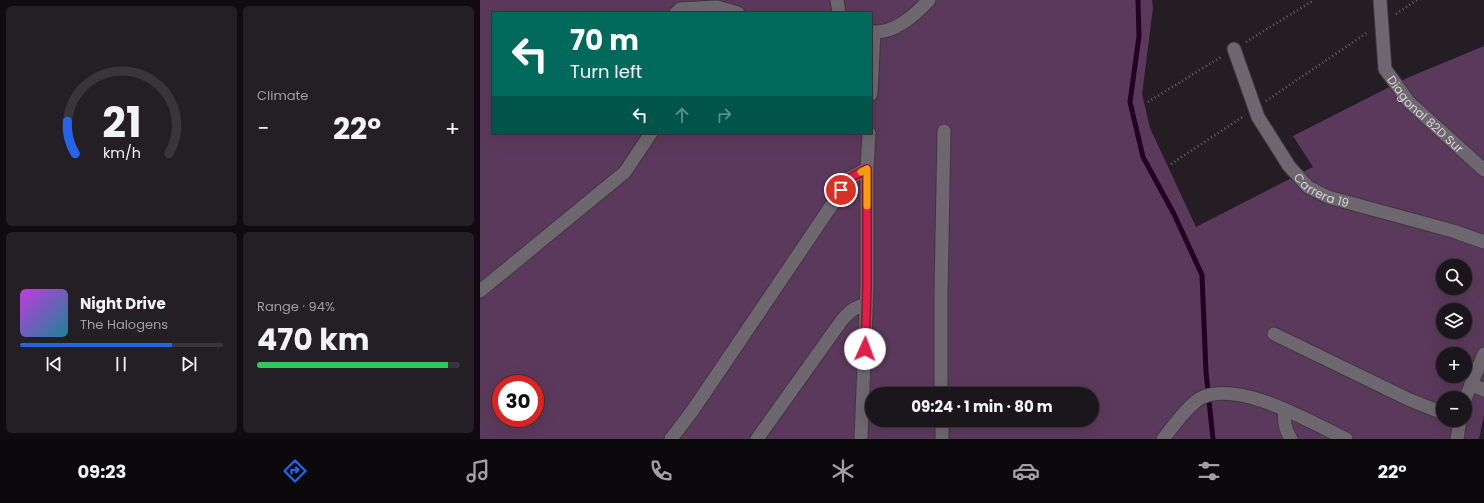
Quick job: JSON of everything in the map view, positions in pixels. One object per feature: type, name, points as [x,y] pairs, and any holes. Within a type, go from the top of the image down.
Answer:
[{"type":"street","points":[[837,0],[839,12]]},
{"type":"street","points":[[872,32],[892,30],[917,6],[929,0]]},
{"type":"street","name":"Diagonal 82D Sur","points":[[1380,0],[1384,69],[1409,102],[1484,170]]},
{"type":"street","points":[[677,12],[680,9],[717,7],[734,12]]},
{"type":"street","name":"Carrera 19","points":[[1234,49],[1258,117],[1289,166],[1308,187],[1328,197],[1484,242]]},
{"type":"street","points":[[942,387],[941,294],[944,131]]},
{"type":"street","points":[[480,291],[624,172],[650,134]]},
{"type":"street","points":[[861,439],[866,305],[867,169],[869,134]]},
{"type":"street","points":[[670,439],[692,410],[850,178],[867,169]]},
{"type":"street","points":[[757,439],[842,320],[852,309],[860,305],[866,305]]},
{"type":"street","points":[[1274,334],[1410,400],[1436,409]]},
{"type":"street","points":[[1468,391],[1484,354]]},
{"type":"street","points":[[1471,384],[1484,390]]},
{"type":"street","points":[[1163,439],[1190,407],[1202,397],[1224,393],[1242,395],[1265,401],[1346,439]]},
{"type":"street","points":[[1285,410],[1283,418],[1286,430],[1291,439]]},
{"type":"street","points":[[942,427],[942,439]]},
{"type":"street","points":[[1457,439],[1459,427]]},
{"type":"path","points":[[1171,164],[1417,0]]},
{"type":"shaded area","points":[[480,0],[1152,0],[1153,8],[1142,94],[1150,128],[1196,227],[1313,167],[1293,136],[1407,78],[1484,46],[1484,415],[1479,439],[480,439]]},
{"type":"waterway","points":[[1138,0],[1139,36],[1130,102],[1143,157],[1174,214],[1202,275],[1206,372],[1213,439]]},
{"type":"slow traffic","points":[[861,172],[867,169],[867,206]]},
{"type":"route","points":[[841,190],[850,178],[867,169],[867,286],[865,349]]}]
